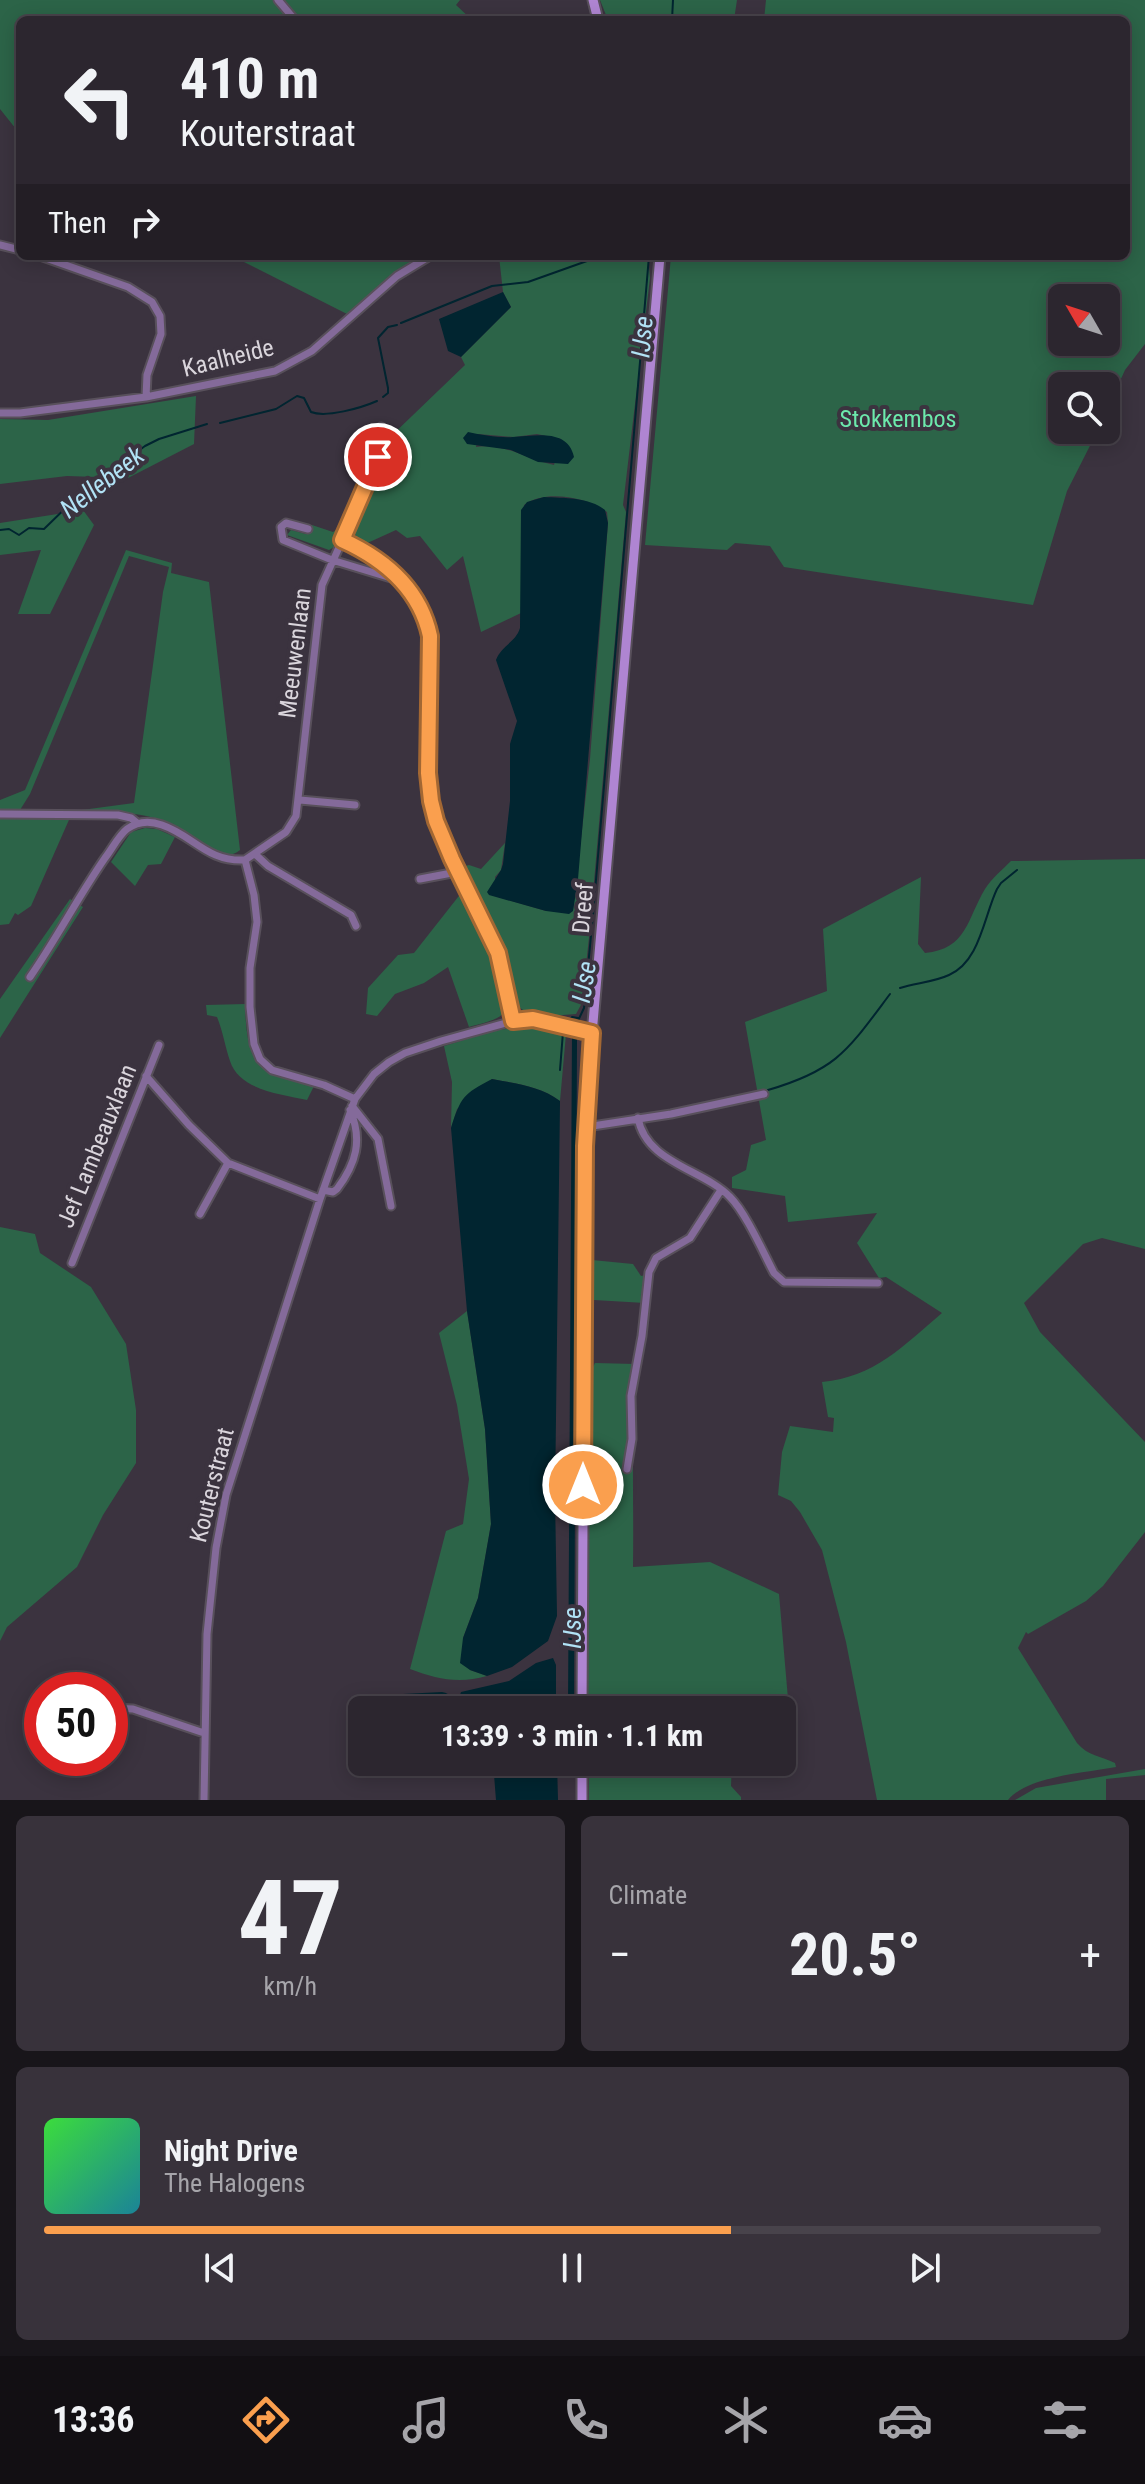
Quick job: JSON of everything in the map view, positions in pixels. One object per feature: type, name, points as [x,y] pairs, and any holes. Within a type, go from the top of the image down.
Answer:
[{"type":"main road","name":"Dreef","points":[[582,1696],[586,1127],[660,260]]},
{"type":"main road","points":[[582,1776],[582,1800]]},
{"type":"street","points":[[278,0],[292,16]]},
{"type":"street","points":[[51,260],[128,287],[145,296],[157,309],[161,334],[147,375],[146,397]]},
{"type":"street","name":"Kaalheide","points":[[0,413],[146,397],[259,376],[284,367],[312,351],[397,276],[423,260]]},
{"type":"street","name":"Meeuwenlaan","points":[[245,860],[293,824],[300,800],[322,585],[375,468],[381,427]]},
{"type":"street","points":[[308,529],[286,523],[281,527],[283,540],[332,560],[401,581]]},
{"type":"street","points":[[342,540],[381,561],[421,606],[430,636],[429,787],[436,821],[457,872],[498,953],[513,1021]]},
{"type":"street","points":[[300,800],[355,805]]},
{"type":"street","points":[[0,814],[118,815],[137,823]]},
{"type":"street","points":[[30,977],[62,930],[82,891],[125,830],[137,823],[167,826],[219,858],[245,860],[257,922],[250,968],[250,1007],[254,1044],[260,1059],[272,1070],[324,1085],[352,1105],[378,1139],[391,1206]]},
{"type":"street","points":[[255,854],[268,866],[351,915],[356,926]]},
{"type":"street","points":[[420,879],[457,872]]},
{"type":"street","name":"Kouterstraat","points":[[204,1800],[207,1634],[216,1548],[226,1495],[352,1105],[374,1074],[405,1053],[513,1021],[533,1019],[592,1033]]},
{"type":"street","name":"Jef Lambeauxlaan","points":[[72,1263],[159,1045]]},
{"type":"street","points":[[146,1076],[228,1163],[320,1199]]},
{"type":"street","points":[[586,1127],[764,1094]]},
{"type":"street","points":[[323,1190],[333,1192],[337,1189],[355,1158],[358,1137],[352,1105]]},
{"type":"street","points":[[638,1118],[644,1134],[658,1151],[732,1199],[774,1273],[784,1282],[878,1283]]},
{"type":"street","points":[[200,1214],[228,1163]]},
{"type":"street","points":[[627,1469],[632,1439],[631,1396],[649,1272],[656,1258],[690,1238],[721,1190]]},
{"type":"street","points":[[128,1709],[204,1733]]},
{"type":"green space","points":[[0,0],[460,0],[456,5],[468,16],[16,16],[16,129],[0,109]]},
{"type":"green space","points":[[600,0],[737,0],[735,16],[606,16]]},
{"type":"green space","name":"Stokkembos","points":[[766,0],[1145,0],[1145,344],[1120,381],[1120,372],[1048,372],[1048,444],[1091,444],[1067,491],[1033,605],[784,567],[770,546],[735,543],[727,550],[645,545],[671,260],[1130,260],[1130,16],[764,16]]},
{"type":"green space","points":[[240,260],[414,260],[347,314]]},
{"type":"green space","points":[[499,260],[648,260],[650,278],[623,505],[626,512],[582,1003],[576,1014],[551,1016],[526,1012],[514,1001],[516,998],[492,924],[462,867],[469,865],[481,869],[505,843],[501,870],[495,877],[498,897],[546,911],[573,910],[590,759],[607,512],[589,502],[566,497],[543,497],[524,505],[521,613],[481,632],[463,556],[447,570],[420,536],[407,538],[396,530],[363,545],[355,538],[356,518],[382,458],[388,457],[386,441],[465,365],[461,357],[511,307],[503,292]],"holes":[[[478,434],[514,437],[537,434],[561,439],[554,465],[506,449],[476,447]]]},
{"type":"green space","points":[[196,396],[194,444],[128,478],[67,476],[0,484],[0,419],[48,420]]},
{"type":"green space","points":[[83,510],[94,525],[50,614],[18,614],[41,550],[0,555],[0,523]]},
{"type":"green space","points":[[312,525],[333,532],[344,525],[334,547],[329,550],[287,535],[291,530],[306,534]]},
{"type":"green space","points":[[126,550],[172,563],[171,573],[209,582],[240,850],[233,854],[217,853],[179,828],[154,818],[128,813],[74,811],[134,803],[169,567],[129,556],[30,794],[20,810],[72,813],[31,906],[18,915],[15,913],[9,924],[0,925],[0,800],[25,790]]},
{"type":"green space","points":[[157,829],[175,837],[161,864],[148,865],[135,886],[111,862],[131,832]]},
{"type":"green space","points":[[1145,859],[1145,1249],[1102,1238],[1083,1244],[1024,1303],[1040,1332],[1145,1442],[1145,1532],[1103,1586],[1086,1601],[1028,1634],[1026,1632],[1018,1648],[1077,1743],[1090,1753],[1115,1763],[1116,1767],[1043,1781],[1017,1792],[1008,1800],[877,1800],[846,1642],[822,1550],[800,1512],[791,1501],[778,1495],[782,1452],[790,1426],[833,1432],[834,1418],[828,1417],[822,1382],[858,1374],[873,1367],[942,1313],[886,1277],[879,1278],[857,1243],[877,1213],[788,1222],[785,1196],[732,1188],[732,1177],[746,1170],[751,1145],[766,1140],[745,1022],[827,991],[823,929],[921,877],[918,944],[925,953],[950,946],[958,939],[985,889],[1011,861]]},
{"type":"green space","points":[[462,892],[499,971],[506,1002],[503,1013],[469,1027],[448,967],[424,983],[395,994],[377,1016],[366,1014],[368,988],[398,955],[414,953]]},
{"type":"green space","points":[[70,899],[83,907],[0,1038],[0,999]]},
{"type":"green space","points":[[245,1004],[253,1054],[259,1063],[279,1075],[314,1086],[307,1100],[251,1085],[235,1071],[217,1017],[207,1015],[206,1005]]},
{"type":"green space","points":[[547,1026],[566,1034],[560,1101],[536,1089],[492,1079],[457,1109],[451,1128],[452,1082],[444,1046],[493,1031]]},
{"type":"green space","points":[[0,1227],[35,1234],[40,1253],[91,1287],[126,1344],[136,1410],[136,1463],[103,1515],[77,1567],[7,1627],[0,1641]]},
{"type":"green space","points":[[592,1260],[633,1264],[641,1276],[646,1275],[645,1303],[594,1300]]},
{"type":"green space","points":[[467,1311],[485,1429],[491,1524],[478,1598],[463,1638],[470,1670],[487,1676],[457,1680],[410,1669],[446,1531],[463,1524],[469,1479],[457,1405],[439,1333]]},
{"type":"green space","points":[[595,1363],[635,1364],[633,1567],[710,1562],[779,1594],[788,1696],[588,1696],[589,1375]]},
{"type":"green space","points":[[1145,1769],[1145,1775],[1106,1779],[1106,1800],[1015,1800],[1036,1788]]},
{"type":"green space","points":[[589,1776],[731,1776],[731,1786],[741,1797],[741,1800],[589,1800]]},
{"type":"water","points":[[503,292],[511,307],[461,357],[448,351],[439,319]]},
{"type":"water","points":[[468,432],[502,437],[540,435],[558,438],[571,448],[574,457],[568,464],[538,462],[511,450],[467,444],[463,438]]},
{"type":"water","points":[[544,497],[592,503],[605,510],[608,523],[578,879],[573,911],[569,914],[546,911],[487,892],[503,864],[510,801],[510,744],[517,721],[496,660],[520,628],[521,510],[527,502]]},
{"type":"water","points":[[572,1034],[577,1037],[574,1696],[568,1696]]},
{"type":"water","points":[[492,1079],[536,1089],[560,1101],[555,1497],[557,1616],[548,1641],[512,1667],[487,1676],[460,1663],[463,1638],[478,1598],[491,1524],[485,1429],[467,1311],[451,1128],[464,1098]]},
{"type":"water","points":[[553,1658],[556,1665],[556,1696],[460,1696],[461,1692],[509,1681],[536,1663]]},
{"type":"water","points":[[442,1692],[450,1696],[401,1696]]},
{"type":"water","points":[[494,1776],[557,1776],[558,1800],[496,1800]]},
{"type":"waterway","name":"IJse","points":[[672,16],[673,0]]},
{"type":"waterway","name":"Nellebeek","points":[[401,323],[492,286],[528,282],[590,260]]},
{"type":"waterway","name":"IJse","points":[[576,1025],[584,1008],[593,915],[649,260]]},
{"type":"waterway","name":"Nellebeek","points":[[383,397],[388,393],[388,388],[378,338],[388,327],[397,325]]},
{"type":"waterway","name":"Nellebeek","points":[[220,423],[276,409],[297,396],[304,398],[311,412],[317,414],[344,411],[377,401]]},
{"type":"waterway","name":"Nellebeek","points":[[0,530],[9,529],[19,535],[29,528],[44,529],[79,495],[145,446],[207,424]]},
{"type":"waterway","points":[[900,988],[949,975],[968,960],[980,937],[997,889],[1017,870]]},
{"type":"waterway","points":[[768,1090],[810,1074],[839,1056],[890,994]]},
{"type":"waterway","points":[[569,1021],[572,1017],[578,1018]]},
{"type":"waterway","points":[[560,1070],[563,1032]]},
{"type":"route","points":[[378,457],[342,540],[389,567],[413,594],[426,619],[430,636],[428,773],[436,821],[457,872],[498,953],[513,1021],[533,1019],[553,1022],[592,1033],[585,1146],[583,1485]]}]
